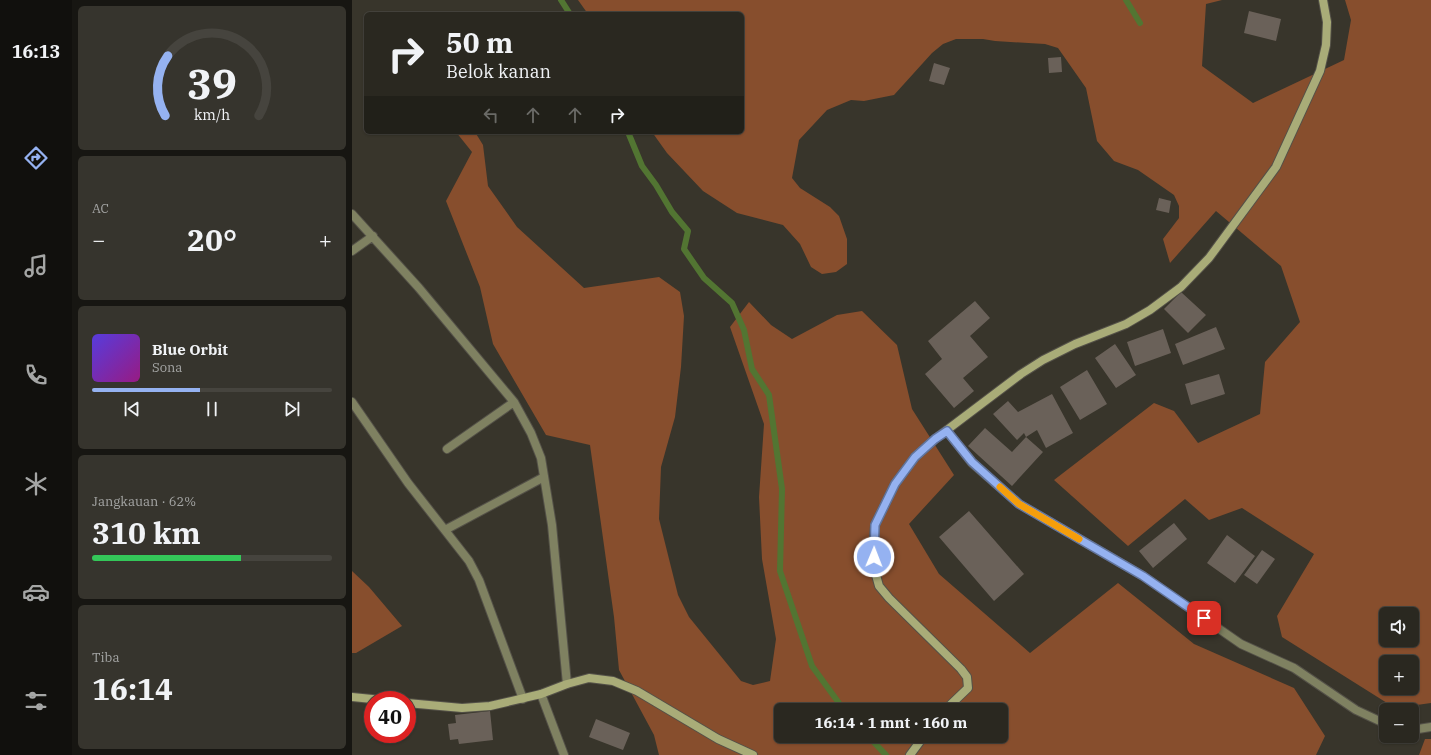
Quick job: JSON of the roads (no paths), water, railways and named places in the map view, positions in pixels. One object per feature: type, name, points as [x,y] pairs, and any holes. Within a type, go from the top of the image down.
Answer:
[{"type":"street","points":[[952,703],[968,688],[967,677],[961,669],[889,598],[879,586],[876,575],[874,557],[875,525],[895,484],[915,457],[935,439],[1021,374],[1043,360],[1075,344],[1126,324],[1150,310],[1181,287],[1209,258],[1276,167],[1320,71],[1326,45],[1327,22],[1323,0]]},
{"type":"street","points":[[352,214],[419,288],[514,402],[531,433],[541,458],[552,525],[566,684]]},
{"type":"street","points":[[352,251],[373,236]]},
{"type":"street","points":[[352,402],[408,483],[469,561],[479,580],[523,699]]},
{"type":"street","points":[[448,449],[514,402]]},
{"type":"street","points":[[947,431],[972,462],[1019,504],[1143,576],[1240,644],[1294,668],[1356,710],[1379,721]]},
{"type":"street","points":[[445,530],[544,477]]},
{"type":"street","points":[[416,704],[462,708],[490,706],[541,694],[566,684],[589,678],[613,681],[637,691],[718,739],[753,755]]},
{"type":"street","points":[[541,694],[564,755]]},
{"type":"street","points":[[352,697],[364,698]]},
{"type":"street","points":[[1419,729],[1431,727]]},
{"type":"street","points":[[910,755],[919,743]]},
{"type":"waterway","points":[[561,0],[569,12]]},
{"type":"waterway","points":[[1126,0],[1140,23]]},
{"type":"waterway","points":[[629,134],[642,166],[656,185],[672,212],[688,231],[684,249],[704,278],[732,303],[744,330],[752,369],[769,395],[782,489],[780,571],[812,666],[839,703]]},
{"type":"waterway","points":[[875,743],[886,755]]}]
